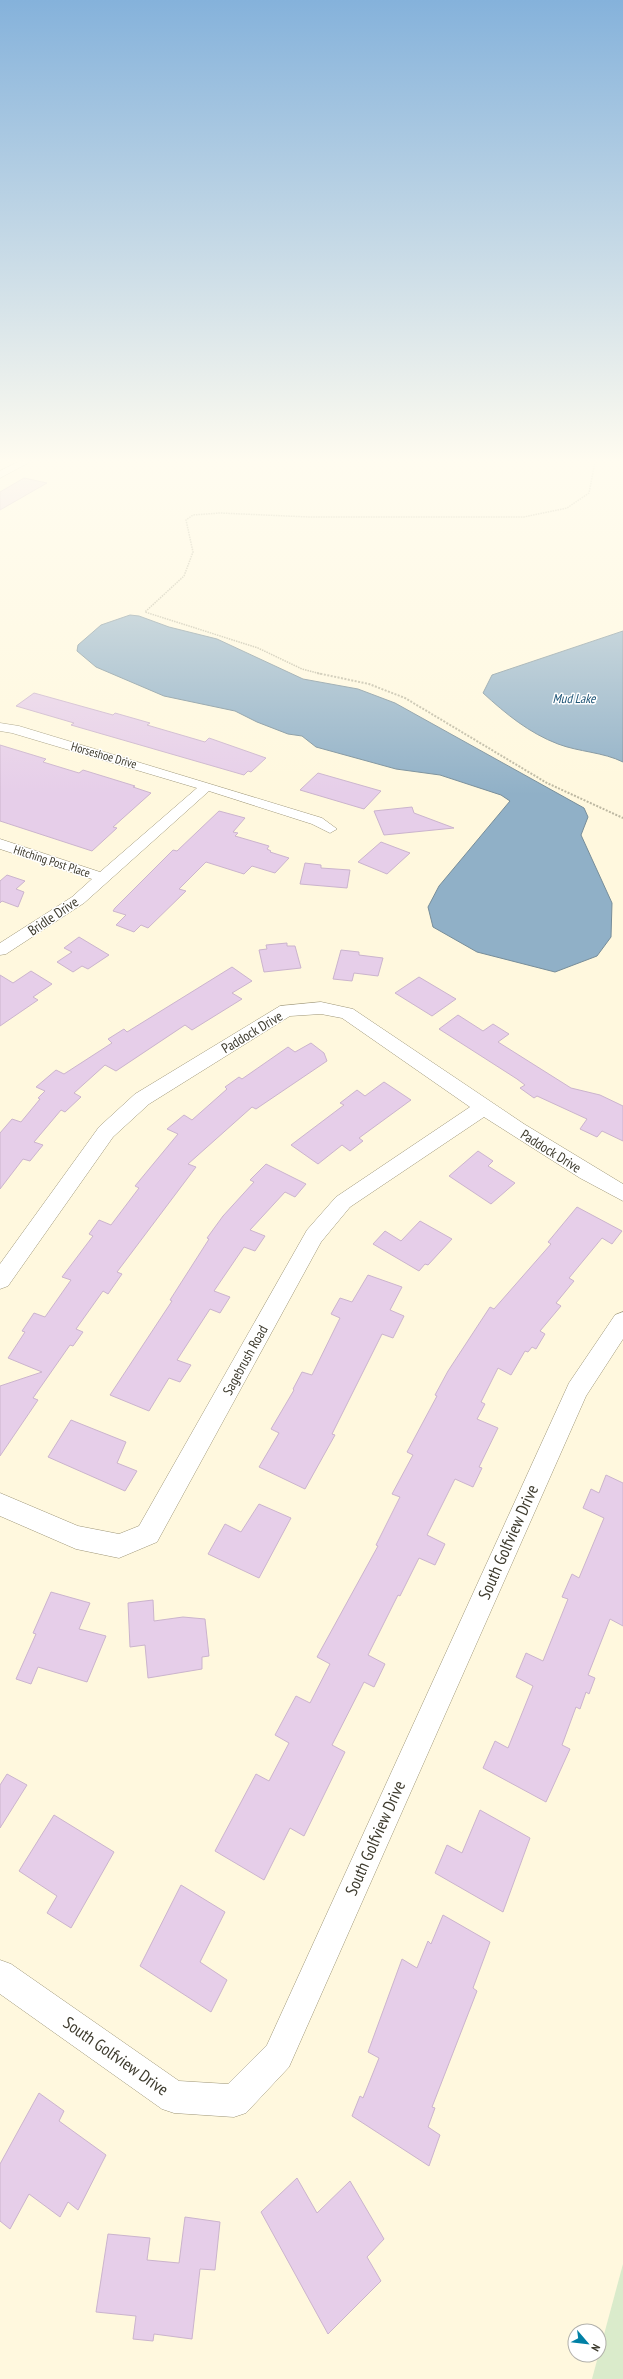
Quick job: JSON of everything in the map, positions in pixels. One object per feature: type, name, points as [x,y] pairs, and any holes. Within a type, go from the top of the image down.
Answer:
[{"type":"street","name":"Horseshoe Drive","points":[[0,727],[14,729],[207,786],[317,821],[330,829]]},
{"type":"street","points":[[103,878],[207,786]]},
{"type":"street","name":"Hitching Post Place","points":[[0,844],[103,878]]},
{"type":"street","name":"Bridle Drive","points":[[0,950],[55,917],[103,878]]},
{"type":"street","name":"Paddock Drive","points":[[0,1280],[106,1132],[142,1099],[286,1010],[321,1008],[347,1013],[484,1108],[566,1162],[623,1192]]},
{"type":"street","name":"Sagebrush Road","points":[[0,1504],[76,1537],[119,1546],[148,1534],[314,1236],[343,1202],[484,1108]]},
{"type":"street","name":"South Golfview Drive","points":[[0,1975],[174,2097],[234,2101],[278,2056],[577,1390],[623,1321]]},
{"type":"path","points":[[185,573],[184,576],[145,612],[258,648],[302,669],[334,678],[369,684],[405,698],[547,783],[623,818]]},
{"type":"green space","points":[[623,2264],[623,2379],[592,2379],[596,2363],[607,2363],[607,2323]]},
{"type":"water","points":[[130,615],[139,616],[169,627],[217,639],[303,679],[358,689],[395,703],[584,808],[588,817],[581,835],[612,903],[611,937],[597,956],[555,972],[477,952],[433,927],[428,907],[439,886],[510,801],[501,795],[440,775],[396,769],[316,747],[302,736],[288,734],[257,722],[235,711],[164,696],[96,667],[77,651],[78,645],[101,625]]},
{"type":"water","name":"Mud Lake","points":[[623,631],[623,762],[607,756],[566,747],[547,740],[518,722],[483,693],[492,675]]},
{"type":"building","points":[[34,693],[113,715],[115,713],[150,723],[147,725],[205,742],[209,738],[266,758],[251,772],[248,771],[244,775],[71,725],[74,723],[16,706]]},
{"type":"building","points":[[0,745],[46,759],[43,762],[79,773],[83,770],[135,786],[133,787],[151,793],[113,827],[117,828],[92,851],[0,821]]},
{"type":"building","points":[[318,773],[381,791],[364,809],[300,790]]},
{"type":"building","points":[[412,807],[414,813],[454,828],[384,835],[374,811]]},
{"type":"building","points":[[219,811],[245,818],[233,832],[238,833],[235,836],[269,846],[267,849],[271,851],[270,852],[289,858],[275,873],[252,866],[244,874],[206,862],[179,889],[186,891],[148,928],[141,925],[134,932],[116,925],[126,915],[113,911],[115,908],[173,850],[177,851]]},
{"type":"building","points":[[381,842],[410,853],[387,874],[358,862]]},
{"type":"building","points":[[305,863],[321,865],[321,868],[350,870],[347,888],[300,884]]},
{"type":"building","points":[[7,875],[25,881],[16,889],[24,892],[18,907],[2,901],[0,903],[0,881]]},
{"type":"building","points":[[79,937],[109,955],[88,969],[82,966],[73,972],[57,962],[72,952],[64,948]]},
{"type":"building","points":[[287,943],[287,946],[295,946],[301,968],[264,972],[259,950],[267,949],[266,945]]},
{"type":"building","points":[[341,950],[359,952],[359,955],[383,958],[378,976],[354,973],[352,981],[333,979]]},
{"type":"building","points":[[232,967],[252,981],[232,993],[242,999],[192,1030],[185,1025],[116,1071],[105,1065],[74,1093],[81,1097],[65,1112],[61,1110],[34,1142],[43,1145],[30,1161],[23,1159],[0,1189],[0,1133],[12,1119],[21,1122],[40,1099],[38,1098],[45,1091],[36,1087],[56,1070],[64,1074],[112,1043],[108,1039],[124,1029],[127,1032]]},
{"type":"building","points":[[31,971],[52,984],[33,997],[38,1000],[0,1026],[0,975],[13,983]]},
{"type":"building","points":[[419,977],[456,999],[432,1016],[395,993]]},
{"type":"building","points":[[458,1015],[483,1031],[493,1024],[509,1034],[498,1042],[571,1088],[600,1095],[623,1106],[623,1141],[602,1131],[597,1137],[580,1129],[587,1119],[537,1096],[534,1098],[520,1088],[525,1085],[517,1079],[439,1029]]},
{"type":"building","points":[[311,1043],[324,1053],[327,1061],[256,1109],[252,1107],[188,1164],[196,1167],[117,1272],[122,1274],[108,1294],[103,1291],[76,1329],[83,1332],[73,1346],[70,1345],[33,1398],[38,1400],[0,1456],[0,1386],[42,1372],[8,1358],[25,1332],[22,1331],[34,1313],[45,1317],[71,1280],[62,1277],[93,1236],[89,1234],[99,1220],[111,1225],[139,1188],[135,1186],[178,1134],[167,1129],[184,1115],[192,1120],[227,1089],[225,1087],[239,1077],[242,1079],[288,1047],[295,1052]]},
{"type":"building","points":[[384,1082],[411,1100],[359,1138],[363,1141],[350,1151],[342,1145],[318,1164],[291,1145],[344,1105],[340,1103],[357,1090],[365,1096]]},
{"type":"building","points":[[478,1151],[493,1161],[488,1166],[515,1183],[491,1204],[449,1176]]},
{"type":"building","points":[[266,1164],[306,1184],[295,1197],[285,1192],[250,1230],[265,1236],[255,1251],[244,1247],[214,1291],[230,1297],[220,1313],[210,1309],[177,1360],[191,1365],[180,1382],[169,1378],[149,1411],[110,1395],[172,1301],[170,1300],[209,1239],[207,1238],[223,1216],[254,1182],[250,1180]]},
{"type":"building","points":[[577,1207],[622,1231],[612,1244],[602,1238],[569,1278],[574,1281],[556,1303],[561,1306],[540,1331],[545,1334],[536,1349],[532,1347],[528,1352],[525,1351],[511,1375],[498,1368],[481,1402],[485,1404],[477,1419],[498,1428],[479,1467],[482,1468],[473,1487],[455,1479],[427,1535],[445,1544],[435,1565],[419,1558],[400,1596],[398,1595],[368,1655],[385,1664],[374,1687],[364,1682],[332,1745],[345,1752],[304,1836],[290,1828],[264,1880],[215,1851],[256,1774],[269,1781],[289,1743],[275,1735],[296,1696],[310,1703],[330,1664],[317,1657],[378,1546],[376,1545],[400,1497],[392,1494],[413,1455],[407,1452],[437,1396],[435,1395],[448,1371],[490,1307],[494,1309],[551,1244],[548,1242]]},
{"type":"building","points":[[420,1221],[452,1239],[428,1265],[425,1264],[419,1271],[373,1244],[385,1231],[401,1241]]},
{"type":"building","points":[[368,1275],[402,1287],[390,1310],[404,1316],[393,1338],[382,1334],[332,1434],[335,1435],[305,1489],[259,1467],[279,1433],[271,1429],[294,1390],[293,1389],[302,1372],[312,1375],[340,1318],[331,1314],[340,1298],[352,1302]]},
{"type":"building","points":[[71,1420],[126,1442],[117,1463],[137,1471],[125,1491],[48,1457]]},
{"type":"building","points":[[606,1475],[623,1483],[623,1626],[610,1619],[588,1675],[595,1678],[589,1694],[586,1692],[580,1709],[576,1707],[562,1745],[570,1749],[546,1802],[483,1768],[495,1741],[508,1748],[533,1686],[516,1677],[526,1653],[543,1661],[568,1599],[562,1597],[572,1574],[579,1578],[604,1518],[583,1508],[591,1489],[599,1493]]},
{"type":"building","points":[[259,1504],[291,1518],[259,1578],[208,1554],[225,1524],[241,1532]]},
{"type":"building","points":[[51,1592],[90,1603],[79,1629],[106,1636],[87,1682],[38,1667],[31,1684],[16,1679],[36,1634],[33,1633]]},
{"type":"building","points":[[153,1600],[154,1621],[183,1617],[205,1619],[209,1656],[202,1657],[202,1669],[148,1678],[145,1645],[130,1647],[128,1603]]},
{"type":"building","points":[[7,1774],[27,1785],[0,1828],[0,1785]]},
{"type":"building","points":[[480,1810],[530,1838],[503,1912],[435,1873],[447,1845],[462,1853]]},
{"type":"building","points":[[54,1815],[114,1852],[71,1928],[47,1913],[57,1896],[19,1871]]},
{"type":"building","points":[[181,1885],[225,1912],[200,1962],[227,1980],[211,2012],[140,1966]]},
{"type":"building","points":[[443,1915],[490,1942],[473,1988],[477,1991],[432,2107],[435,2108],[428,2127],[440,2135],[429,2166],[352,2116],[360,2096],[363,2098],[379,2058],[368,2052],[402,1959],[417,1968],[428,1941],[431,1944]]},
{"type":"building","points":[[39,2093],[64,2111],[59,2121],[106,2155],[78,2210],[68,2202],[60,2217],[29,2194],[10,2229],[0,2221],[0,2164]]},
{"type":"building","points":[[297,2178],[317,2213],[350,2181],[384,2239],[367,2257],[381,2281],[328,2334],[261,2212]]},
{"type":"building","points":[[185,2217],[220,2222],[215,2270],[200,2269],[192,2339],[154,2334],[153,2341],[133,2339],[136,2316],[96,2312],[108,2234],[150,2238],[147,2260],[179,2263]]}]
